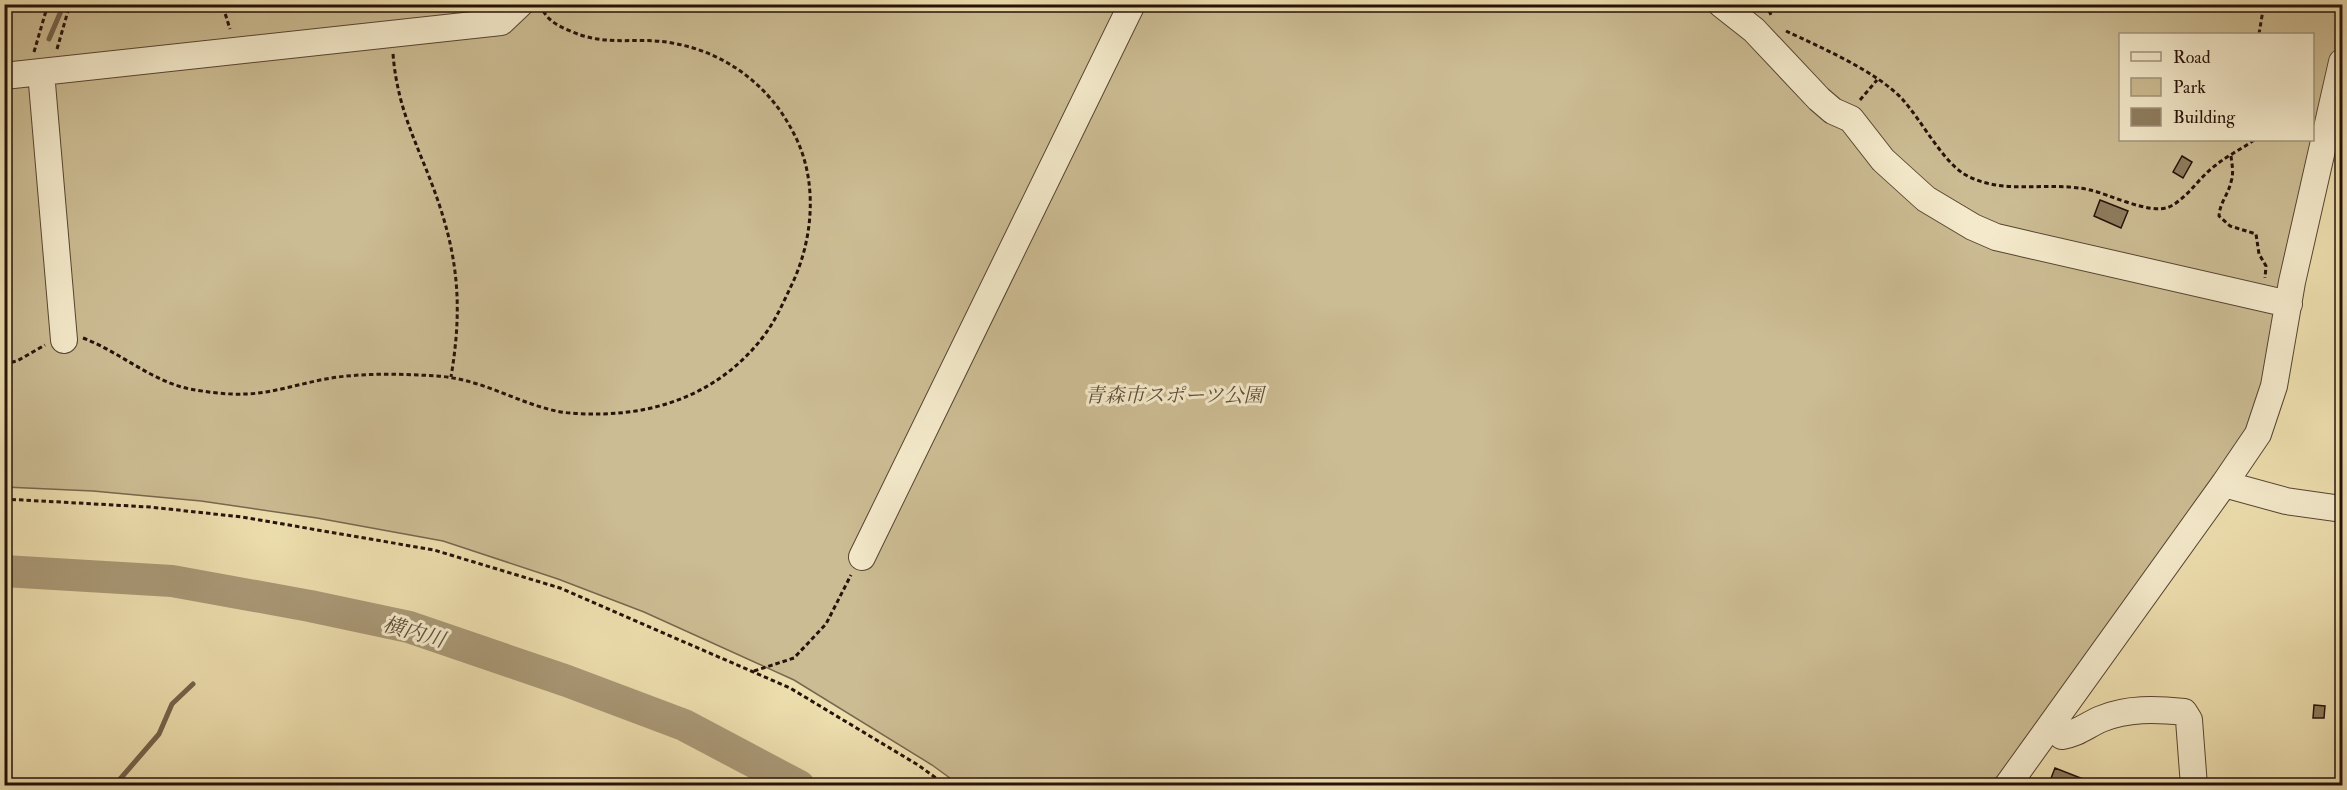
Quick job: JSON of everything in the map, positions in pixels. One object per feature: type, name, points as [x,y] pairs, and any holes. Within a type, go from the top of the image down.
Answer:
[{"type":"street","points":[[64,340],[31,73],[501,22],[520,4]]},
{"type":"street","points":[[862,557],[1132,4]]},
{"type":"street","points":[[1721,4],[1754,30],[1819,99],[1833,111],[1851,120],[1883,160],[1926,199],[1973,227],[1996,237],[2289,304]]},
{"type":"street","points":[[2007,786],[2258,434],[2274,386],[2289,304],[2343,62]]},
{"type":"street","points":[[2224,484],[2286,501],[2343,509]]},
{"type":"street","points":[[2051,725],[2062,736],[2071,735],[2100,719],[2124,711],[2184,712],[2189,720],[2194,786]]},
{"type":"path","points":[[31,73],[48,4]]},
{"type":"path","points":[[31,73],[70,4]]},
{"type":"path","points":[[214,4],[224,10],[230,26],[234,51]]},
{"type":"path","points":[[4,364],[16,361],[44,345],[84,338],[105,347],[157,378],[186,388],[246,394],[336,377],[368,375],[451,378],[494,388],[556,411],[622,414],[660,408],[691,396],[717,380],[762,338],[779,312],[800,267],[811,212],[809,178],[794,132],[775,102],[755,81],[730,64],[671,42],[597,40],[576,34],[559,26],[545,15],[541,4]]},
{"type":"path","points":[[1766,4],[1776,21]]},
{"type":"path","points":[[2259,33],[2264,4]]},
{"type":"path","points":[[1783,29],[1836,56],[1890,88],[1902,99],[1962,172],[1979,181],[2000,187],[2060,186],[2089,189],[2154,209],[2167,208],[2181,199],[2216,164],[2252,141]]},
{"type":"path","points":[[392,34],[395,83],[404,117],[441,209],[457,274],[457,311],[451,378]]},
{"type":"path","points":[[2230,156],[2233,174],[2231,184],[2220,205],[2219,216],[2230,226],[2256,234],[2259,254],[2266,266],[2267,274],[2258,297]]},
{"type":"path","points":[[4,500],[150,507],[242,517],[434,550],[560,588],[790,688],[918,765],[947,786]]},
{"type":"path","points":[[753,672],[794,658],[826,624],[862,557]]},
{"type":"green space","name":"青森市スポーツ公園","points":[[2342,4],[2342,31],[2301,208],[2258,414],[1997,785],[961,786],[932,765],[794,680],[644,612],[558,579],[443,541],[317,518],[201,501],[93,491],[5,487],[4,5]]},
{"type":"building","points":[[2182,156],[2192,162],[2183,178],[2173,172]]},
{"type":"building","points":[[2100,200],[2128,211],[2121,228],[2094,216]]},
{"type":"building","points":[[2314,705],[2325,706],[2324,718],[2313,718]]},
{"type":"building","points":[[2055,768],[2101,786],[2048,786]]},
{"type":"waterway","points":[[49,39],[64,4]]},
{"type":"waterway","name":"横内川","points":[[4,571],[172,581],[409,627],[567,681],[684,725],[799,786]]},
{"type":"waterway","points":[[114,786],[159,734],[172,704],[193,684]]}]
